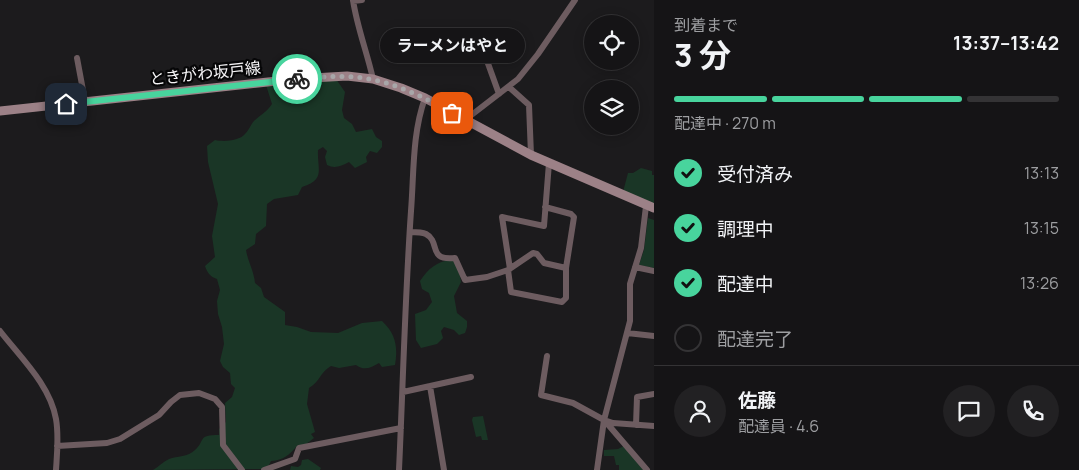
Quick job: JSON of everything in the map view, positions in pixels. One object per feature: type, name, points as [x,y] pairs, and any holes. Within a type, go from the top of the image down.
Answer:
[{"type":"main road","name":"ときがわ坂戸線","points":[[0,111],[295,79],[335,76],[373,79],[425,98],[549,164],[650,207]]},
{"type":"street","points":[[362,0],[353,0],[358,30],[367,54],[373,79]]},
{"type":"street","points":[[465,120],[518,80],[575,0]]},
{"type":"street","points":[[77,58],[85,102]]},
{"type":"street","points":[[486,58],[499,94]]},
{"type":"street","points":[[508,87],[529,105],[531,155]]},
{"type":"street","points":[[399,470],[410,232],[418,119],[425,98]]},
{"type":"street","points":[[545,207],[571,214],[574,217],[566,268],[566,298],[562,302],[511,292],[502,217],[544,226],[545,207],[549,164]]},
{"type":"street","points":[[597,470],[604,420],[630,321],[630,284],[641,248],[650,207]]},
{"type":"street","points":[[410,232],[427,234],[432,239],[436,252],[440,257],[445,259],[455,258],[465,280],[488,277],[509,270],[535,253],[544,263],[566,268]]},
{"type":"street","points":[[635,267],[654,271]]},
{"type":"street","points":[[0,331],[39,381],[48,396],[56,420],[56,470]]},
{"type":"street","points":[[627,334],[654,336]]},
{"type":"street","points":[[547,356],[541,395],[573,403],[613,423],[654,426]]},
{"type":"street","points":[[402,392],[471,377]]},
{"type":"street","points":[[430,386],[444,470]]},
{"type":"street","points":[[57,446],[107,443],[120,439],[159,415],[180,395],[199,393],[215,399],[222,407],[223,445],[242,470]]},
{"type":"street","points":[[636,425],[637,397],[654,394]]},
{"type":"street","points":[[604,420],[647,470]]},
{"type":"street","points":[[264,470],[295,459],[299,448],[401,428]]},
{"type":"green space","points":[[336,79],[345,92],[342,110],[344,118],[352,124],[356,132],[372,129],[376,137],[382,141],[382,147],[377,153],[370,151],[366,157],[367,162],[355,168],[349,162],[335,167],[327,165],[325,157],[327,151],[323,147],[318,150],[319,173],[317,177],[310,184],[302,187],[298,195],[274,199],[267,204],[266,226],[256,234],[255,244],[246,250],[255,283],[261,288],[264,297],[285,312],[285,325],[311,332],[338,333],[362,323],[382,321],[395,341],[395,365],[382,367],[379,363],[368,368],[356,365],[339,368],[331,366],[327,369],[316,383],[309,388],[307,404],[315,432],[311,434],[314,438],[305,445],[297,446],[283,458],[271,461],[269,465],[262,469],[153,470],[169,459],[192,452],[205,437],[219,435],[219,429],[226,422],[225,403],[232,397],[235,388],[231,384],[230,373],[223,367],[220,361],[224,344],[217,301],[220,290],[217,279],[209,274],[205,266],[215,257],[212,236],[218,204],[208,162],[207,146],[215,140],[231,140],[245,134],[254,121],[272,104],[266,85]]},
{"type":"green space","points":[[641,168],[652,171],[652,175],[654,175],[654,205],[623,192],[628,173],[633,173]]},
{"type":"green space","points":[[648,218],[654,220],[654,268],[639,265],[644,250]]},
{"type":"green space","points":[[454,260],[459,270],[461,282],[454,296],[457,313],[467,321],[465,333],[459,335],[454,330],[444,327],[441,331],[443,338],[437,344],[421,348],[416,340],[415,314],[426,310],[432,302],[429,293],[422,289],[420,281],[433,266]]},
{"type":"green space","points":[[483,416],[488,440],[482,440],[481,436],[476,437],[472,420],[473,417]]},
{"type":"green space","points":[[624,446],[644,470],[619,470],[619,465],[616,465],[614,456],[604,456],[604,450],[618,449]]},
{"type":"green space","points":[[308,459],[321,468],[320,470],[290,470],[291,466],[298,467],[301,465],[302,460]]},
{"type":"way so far","points":[[297,79],[348,76],[373,79],[402,88],[452,113]]},
{"type":"place","name":"ラーメンはやと","points":[[452,113]]},
{"type":"route","points":[[66,104],[297,79]]}]
